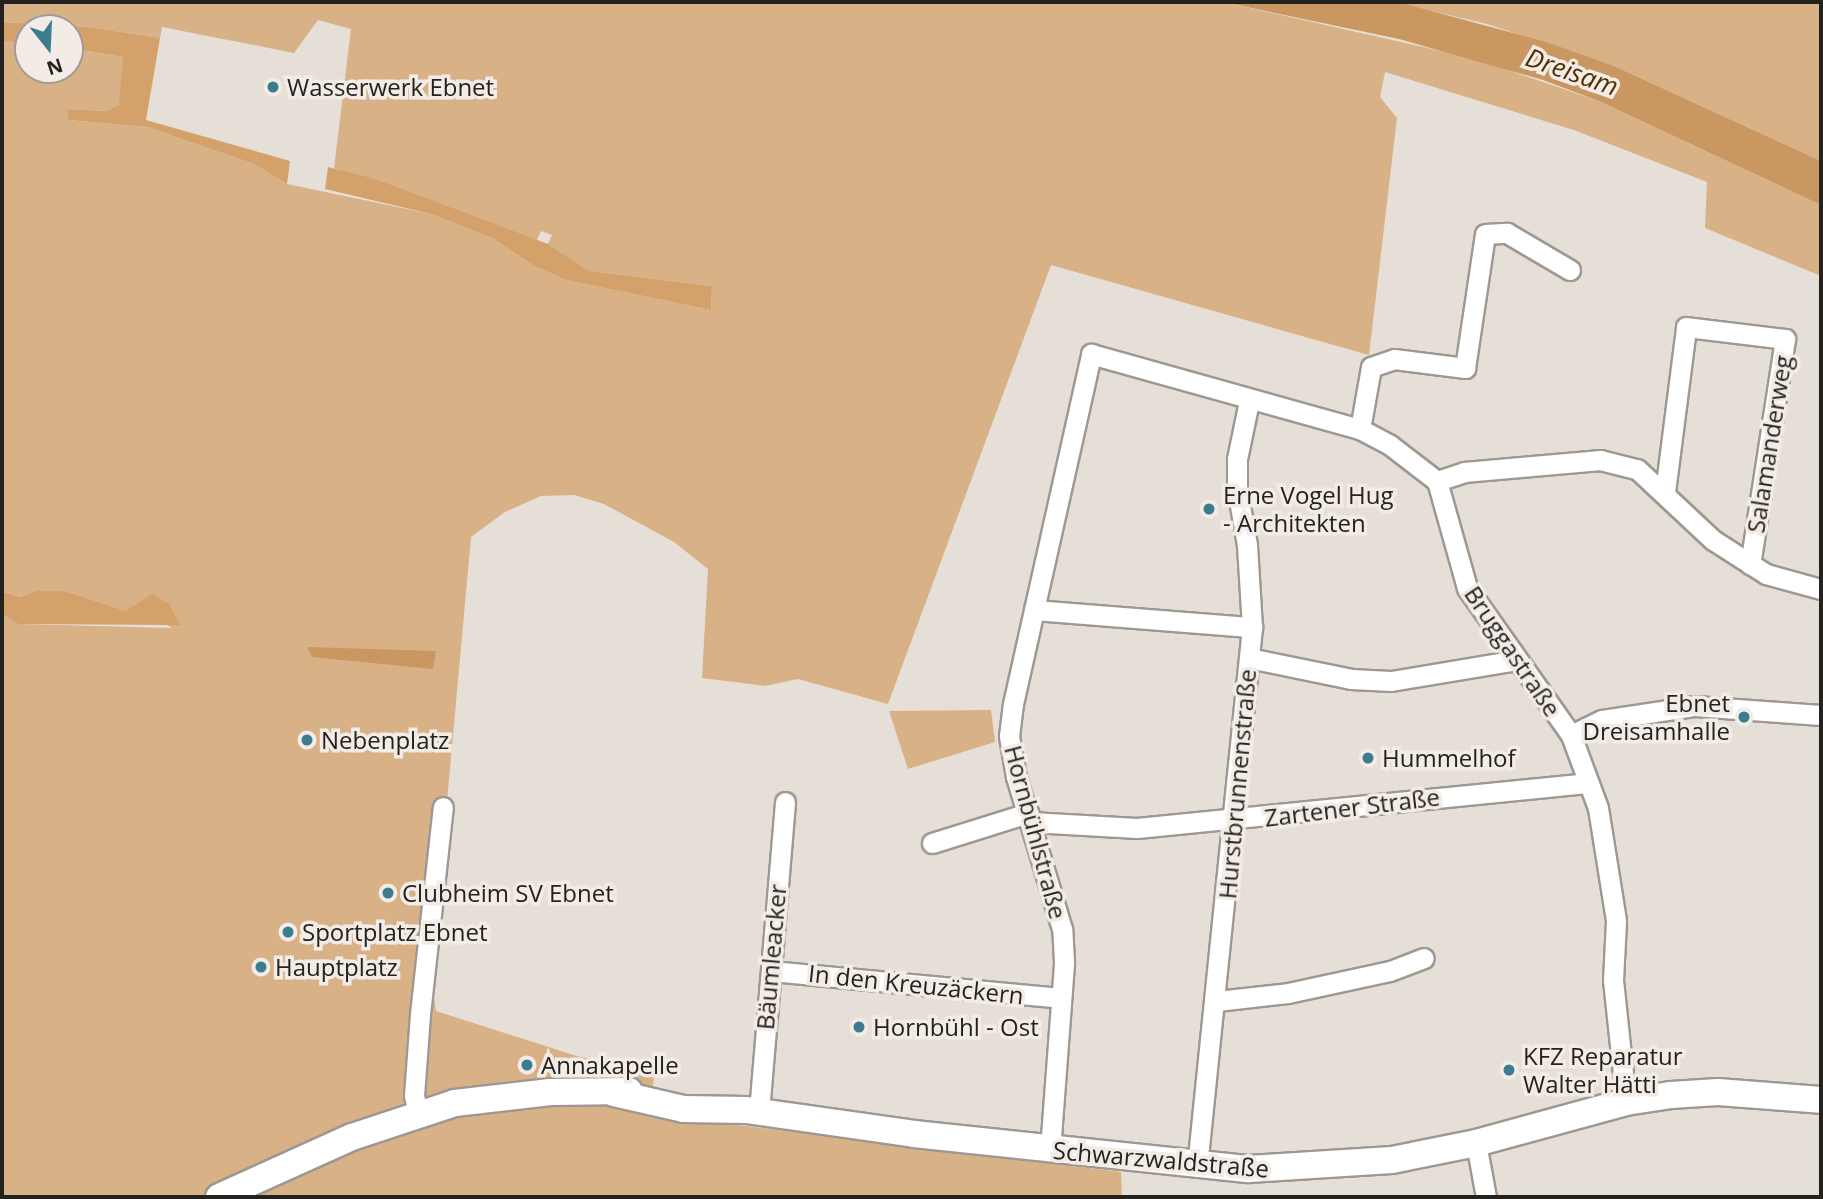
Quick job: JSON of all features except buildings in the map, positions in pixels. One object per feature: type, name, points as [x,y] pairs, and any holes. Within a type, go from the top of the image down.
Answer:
[{"type":"main road","name":"Schwarzwaldstraße","points":[[219,1197],[418,1113],[484,1097],[550,1092],[614,1093],[647,1087],[687,1091],[719,1097],[752,1111],[1197,1167],[1343,1166],[1476,1143],[1626,1102],[1718,1092],[1821,1100]]},
{"type":"street","points":[[1360,429],[1371,367],[1394,359],[1465,368],[1485,234],[1507,233],[1570,270]]},
{"type":"street","name":"Salamanderweg","points":[[1665,492],[1686,327],[1785,339],[1750,564]]},
{"type":"street","name":"Hornbühlstraße","points":[[1050,1150],[1061,998],[1062,929],[1029,817],[1010,736],[1034,610],[1091,354],[1250,401]]},
{"type":"street","points":[[1250,401],[1360,429],[1390,445],[1437,481],[1464,472],[1601,460],[1637,468],[1713,540],[1750,564],[1782,580],[1821,589]]},
{"type":"street","name":"Hurstbrunnenstraße","points":[[1197,1167],[1217,1001],[1252,626],[1247,545],[1237,489],[1237,459],[1250,401]]},
{"type":"street","name":"Bruggastraße","points":[[1437,481],[1467,588],[1571,735],[1589,783],[1612,879],[1616,921],[1613,980],[1626,1102]]},
{"type":"street","points":[[1034,610],[1252,626]]},
{"type":"street","points":[[1249,658],[1351,679],[1391,681],[1516,660]]},
{"type":"street","points":[[1571,735],[1602,720],[1695,706],[1821,715]]},
{"type":"street","name":"Zartener Straße","points":[[932,843],[1029,817],[1137,828],[1234,821],[1589,783]]},
{"type":"street","name":"Bäumleacker","points":[[752,1111],[771,971],[785,802]]},
{"type":"street","points":[[418,1113],[414,1096],[420,1014],[443,807]]},
{"type":"street","points":[[1217,1001],[1288,993],[1390,971],[1424,958]]},
{"type":"street","name":"In den Kreuzäckern","points":[[771,971],[1061,998]]},
{"type":"street","points":[[1476,1143],[1486,1197]]},
{"type":"shaded area","points":[[2,2],[1223,2],[1472,58],[1599,101],[1821,205],[1821,276],[1705,228],[1707,182],[1574,130],[1385,72],[1380,97],[1397,118],[1369,355],[1051,265],[888,704],[798,679],[765,686],[702,678],[708,569],[674,542],[604,504],[574,495],[541,496],[505,512],[471,537],[431,978],[436,1011],[580,1057],[655,1072],[648,1114],[1121,1172],[1122,1197],[2,1197],[2,614],[18,624],[172,628],[137,607],[126,611],[65,591],[35,591],[21,597],[2,592],[2,41],[14,42],[14,84],[84,84],[84,50],[123,57],[120,105],[106,111],[67,109],[68,120],[147,127],[254,164],[287,184],[431,214],[494,239],[534,266],[566,280],[711,310],[712,286],[589,271],[548,244],[552,235],[541,231],[537,240],[334,168],[351,29],[318,20],[294,53],[162,27],[160,38],[84,27],[84,14],[14,14],[14,23],[2,22]]},
{"type":"shaded area","points":[[1393,2],[1821,2],[1821,161],[1614,66],[1487,24]]},
{"type":"shaded area","points":[[2,22],[14,23],[14,42],[2,41]]},
{"type":"shaded area","points":[[84,27],[160,38],[146,120],[290,161],[287,184],[254,164],[147,127],[68,120],[67,109],[106,111],[119,105],[123,57],[84,50]]},
{"type":"shaded area","points":[[328,167],[375,179],[548,244],[589,271],[712,286],[711,310],[566,280],[534,266],[494,239],[431,214],[325,189]]},
{"type":"shaded area","points":[[35,591],[65,591],[126,611],[152,594],[169,604],[180,625],[18,624],[2,614],[2,592],[21,597]]},
{"type":"shaded area","points":[[991,710],[995,742],[908,769],[889,711]]},
{"type":"water","name":"Dreisam","points":[[1223,2],[1398,2],[1546,42],[1614,66],[1821,161],[1821,205],[1599,101],[1543,80],[1399,39]]},
{"type":"water","points":[[307,647],[436,651],[433,669],[312,657]]},
{"type":"place","name":"Wasserwerk Ebnet","points":[[273,87]]},
{"type":"place","name":"Erne Vogel Hug - Architekten","points":[[1209,509]]},
{"type":"place","name":"Ebnet Dreisamhalle","points":[[1744,717]]},
{"type":"place","name":"Nebenplatz","points":[[307,740]]},
{"type":"place","name":"Hummelhof","points":[[1368,758]]},
{"type":"place","name":"Clubheim SV Ebnet","points":[[388,893]]},
{"type":"place","name":"Sportplatz Ebnet","points":[[288,932]]},
{"type":"place","name":"Hauptplatz","points":[[261,967]]},
{"type":"place","name":"Hornbühl - Ost","points":[[859,1027]]},
{"type":"place","name":"Annakapelle","points":[[527,1065]]},
{"type":"place","name":"KFZ Reparatur Walter Hätti","points":[[1509,1070]]}]
